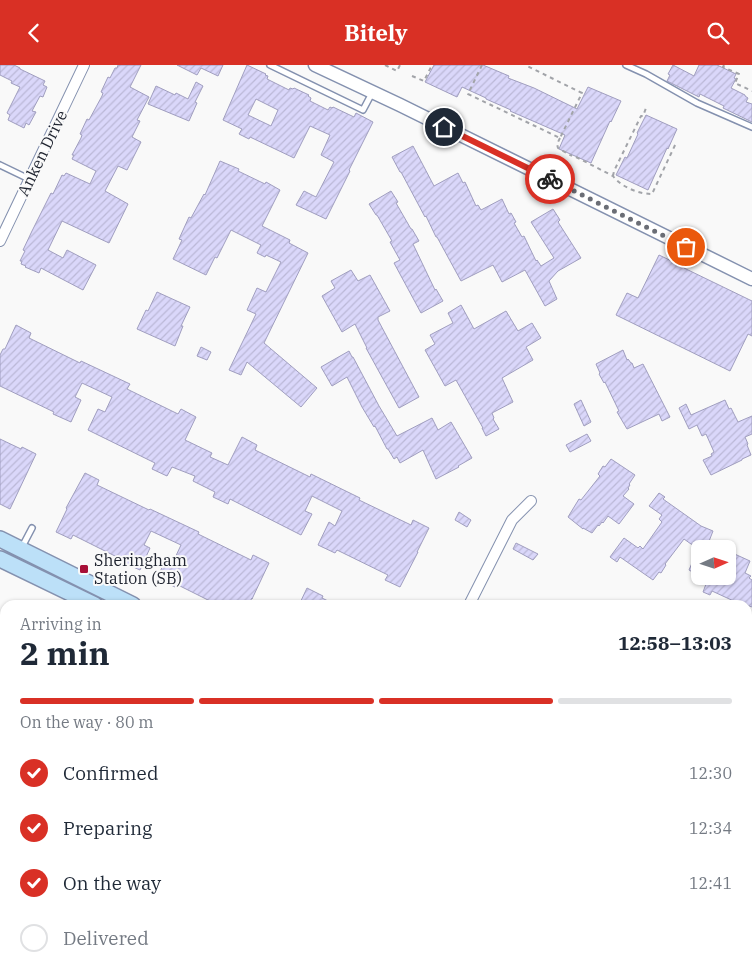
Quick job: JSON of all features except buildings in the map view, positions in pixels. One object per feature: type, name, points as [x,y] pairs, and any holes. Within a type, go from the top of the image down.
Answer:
[{"type":"main road","points":[[0,539],[123,600]]},
{"type":"main road","points":[[14,566],[21,550]]},
{"type":"main road","points":[[0,559],[85,600]]},
{"type":"street","name":"Anken Drive","points":[[0,241],[84,65]]},
{"type":"street","points":[[315,65],[752,279]]},
{"type":"street","points":[[472,600],[512,520],[531,501]]},
{"type":"lane","points":[[270,65],[363,110],[372,92]]},
{"type":"lane","points":[[626,65],[698,103],[752,127]]},
{"type":"lane","points":[[0,165],[30,180]]},
{"type":"lane","points":[[21,550],[32,527]]},
{"type":"path","points":[[385,65],[397,71],[400,65]]},
{"type":"path","points":[[412,76],[424,81],[432,65]]},
{"type":"path","points":[[482,65],[468,95],[560,139]]},
{"type":"path","points":[[525,65],[582,93],[558,144],[558,149],[572,156]]},
{"type":"path","points":[[724,65],[723,67],[739,74],[735,83],[752,91]]},
{"type":"path","points":[[614,176],[614,171],[646,109]]},
{"type":"path","points":[[576,157],[614,176],[616,180],[630,189],[648,195],[652,194],[676,143]]},
{"type":"way so far","points":[[550,179],[686,247]]},
{"type":"place","name":"Sheringham Station (SB)","points":[[84,569]]},
{"type":"route","points":[[444,127],[550,179]]}]
